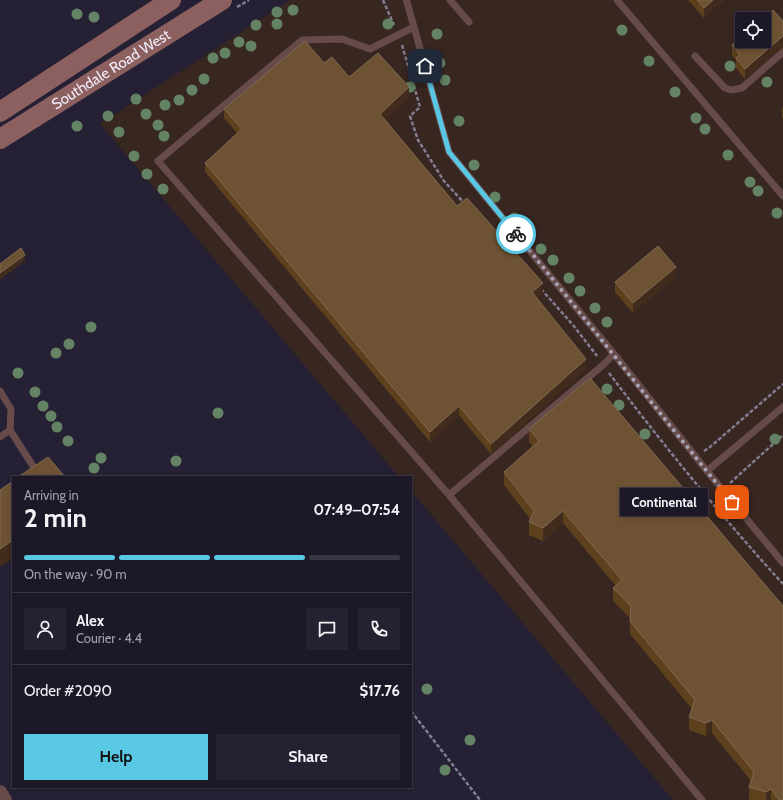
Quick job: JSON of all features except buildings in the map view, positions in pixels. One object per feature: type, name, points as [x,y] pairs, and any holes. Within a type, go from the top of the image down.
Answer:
[{"type":"main road","name":"Southdale Road West","points":[[0,112],[171,0]]},
{"type":"main road","points":[[154,43],[202,0]]},
{"type":"main road","name":"Southdale Road West","points":[[0,138],[222,0]]},
{"type":"street","points":[[0,792],[5,800]]},
{"type":"lane","points":[[406,0],[449,152],[614,354],[706,471],[783,563]]},
{"type":"lane","points":[[450,0],[469,22]]},
{"type":"lane","points":[[617,0],[783,196]]},
{"type":"lane","points":[[414,27],[370,49],[342,40],[302,40],[158,161],[449,494],[702,800]]},
{"type":"lane","points":[[695,56],[725,88],[731,90],[742,88],[783,52]]},
{"type":"lane","points":[[449,494],[603,365],[614,354]]},
{"type":"lane","points":[[0,390],[11,409],[10,430],[39,476]]},
{"type":"lane","points":[[706,471],[783,406]]},
{"type":"lane","points":[[0,437],[10,430]]},
{"type":"path","points":[[383,0],[405,52],[420,107],[410,116],[418,140],[444,182],[465,204]]},
{"type":"path","points":[[537,285],[573,325],[652,430],[679,463],[740,537],[783,584]]},
{"type":"path","points":[[679,463],[710,447],[783,384]]},
{"type":"path","points":[[710,500],[783,435]]},
{"type":"path","points":[[412,712],[480,800]]},
{"type":"shaded area","points":[[290,0],[783,0],[783,800],[673,800],[412,492],[412,476],[398,476],[100,124]]},
{"type":"way so far","points":[[516,234],[732,502]]},
{"type":"place","name":"Continental","points":[[732,502]]},
{"type":"route","points":[[425,66],[449,152],[516,234]]}]
